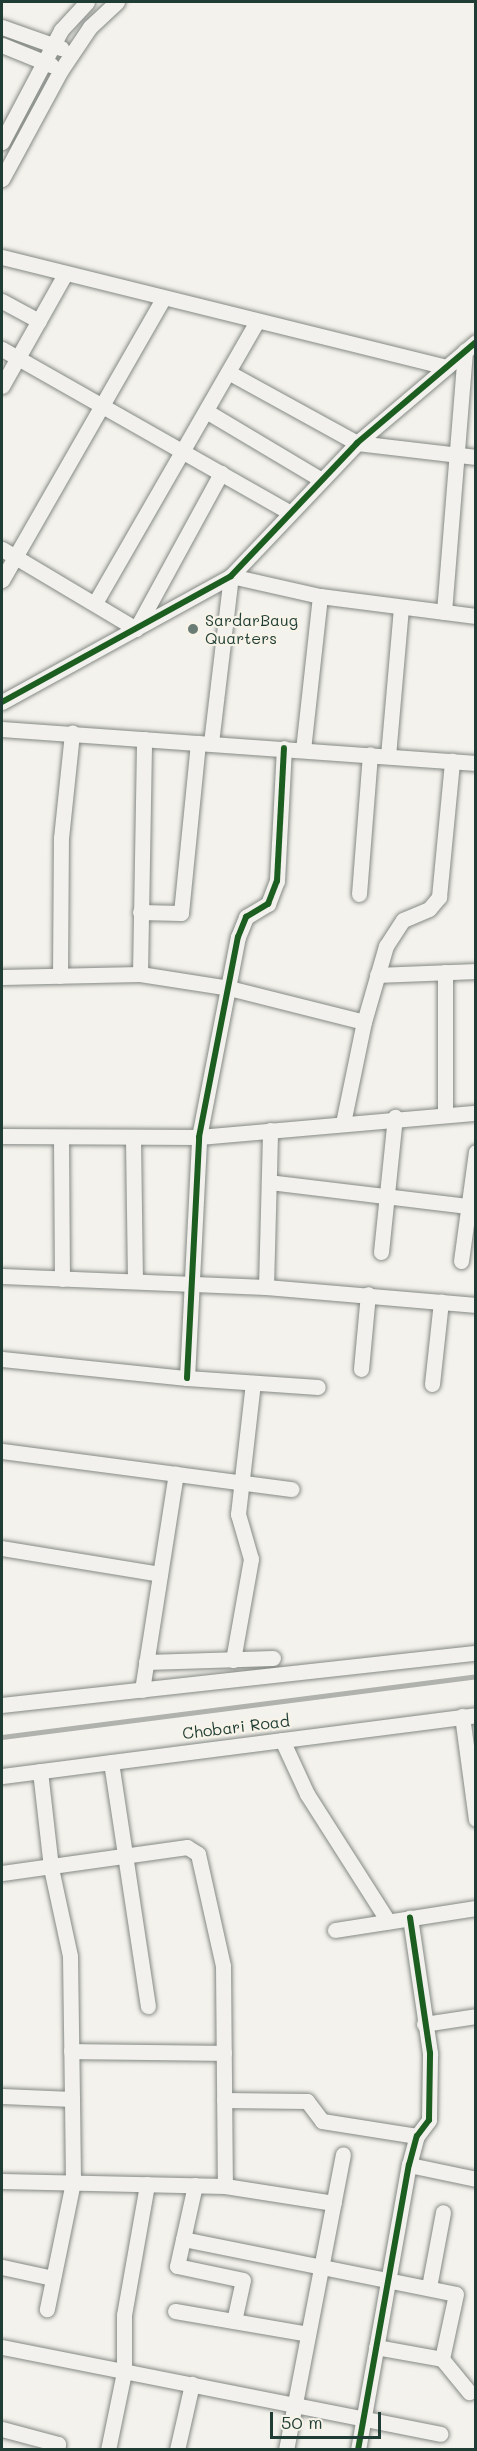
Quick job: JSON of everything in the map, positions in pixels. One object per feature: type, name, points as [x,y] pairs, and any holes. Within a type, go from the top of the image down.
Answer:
[{"type":"street","points":[[2,142],[53,45],[87,2]]},
{"type":"street","points":[[2,179],[73,52],[90,27],[117,2]]},
{"type":"street","points":[[2,27],[73,52]]},
{"type":"street","points":[[2,45],[62,70]]},
{"type":"street","points":[[2,257],[64,276],[446,368]]},
{"type":"street","points":[[2,386],[64,276]]},
{"type":"street","points":[[2,580],[8,553],[163,298]]},
{"type":"street","points":[[2,301],[39,321]]},
{"type":"street","points":[[95,603],[257,321]]},
{"type":"street","points":[[2,702],[231,576],[288,512],[357,443],[470,346]]},
{"type":"street","points":[[444,612],[457,455],[470,346]]},
{"type":"street","points":[[2,349],[288,512]]},
{"type":"street","points":[[228,372],[357,443],[476,457]]},
{"type":"street","points":[[206,411],[320,479]]},
{"type":"street","points":[[136,629],[221,474]]},
{"type":"street","points":[[8,553],[136,629]]},
{"type":"street","points":[[231,576],[320,596],[476,616]]},
{"type":"street","points":[[140,912],[181,913],[204,743],[231,576]]},
{"type":"street","points":[[303,750],[320,596]]},
{"type":"street","points":[[388,756],[401,608]]},
{"type":"street","points":[[2,729],[475,763],[476,750]]},
{"type":"street","points":[[60,976],[61,838],[72,733]]},
{"type":"street","points":[[140,974],[144,739]]},
{"type":"street","points":[[187,1378],[194,1284],[199,1137],[242,924],[253,911],[268,904],[277,881],[284,748]]},
{"type":"street","points":[[359,894],[370,754]]},
{"type":"street","points":[[343,1123],[364,1022],[377,975],[394,930],[409,917],[429,909],[439,897],[452,761]]},
{"type":"street","points":[[377,975],[476,971]]},
{"type":"street","points":[[445,972],[445,1115]]},
{"type":"street","points":[[2,977],[140,974],[229,988],[364,1022]]},
{"type":"street","points":[[2,1136],[61,1139],[199,1137],[395,1117],[476,1113]]},
{"type":"street","points":[[381,1252],[395,1117]]},
{"type":"street","points":[[266,1287],[270,1130]]},
{"type":"street","points":[[133,1138],[135,1281]]},
{"type":"street","points":[[61,1139],[62,1279]]},
{"type":"street","points":[[461,1261],[472,1207],[476,1152]]},
{"type":"street","points":[[269,1182],[472,1207]]},
{"type":"street","points":[[2,1276],[266,1287],[476,1305]]},
{"type":"street","points":[[361,1369],[368,1294]]},
{"type":"street","points":[[432,1384],[441,1301]]},
{"type":"street","points":[[2,1359],[187,1378],[318,1387]]},
{"type":"street","points":[[233,1660],[251,1559],[238,1514],[253,1383]]},
{"type":"street","points":[[2,1451],[292,1489]]},
{"type":"street","points":[[142,1690],[176,1474]]},
{"type":"street","points":[[2,1548],[160,1574]]},
{"type":"street","points":[[2,1705],[476,1653]]},
{"type":"street","points":[[146,1662],[273,1658]]},
{"type":"street","points":[[469,1715],[476,1818]]},
{"type":"street","name":"Chobari Road","points":[[2,1776],[469,1715]]},
{"type":"street","points":[[282,1740],[307,1794],[388,1921]]},
{"type":"street","points":[[111,1762],[148,2006]]},
{"type":"street","points":[[40,1771],[51,1868],[70,1956],[72,2099],[73,2182],[47,2309]]},
{"type":"street","points":[[2,1873],[51,1868],[187,1847],[198,1854],[223,1966],[225,2186]]},
{"type":"street","points":[[335,1930],[476,1908]]},
{"type":"street","points":[[357,2450],[409,2165],[417,2136],[429,2120],[430,2053],[410,1917]]},
{"type":"street","points":[[424,2024],[476,2016]]},
{"type":"street","points":[[71,2051],[224,2053]]},
{"type":"street","points":[[2,2096],[72,2099]]},
{"type":"street","points":[[224,2100],[307,2101],[322,2121],[417,2136]]},
{"type":"street","points":[[286,2450],[343,2154]]},
{"type":"street","points":[[409,2165],[476,2179]]},
{"type":"street","points":[[2,2181],[225,2186],[333,2203]]},
{"type":"street","points":[[108,2450],[124,2372],[124,2315],[147,2184]]},
{"type":"street","points":[[195,2185],[177,2266],[243,2280],[234,2321]]},
{"type":"street","points":[[429,2287],[443,2212]]},
{"type":"street","points":[[183,2239],[456,2294],[442,2359]]},
{"type":"street","points":[[2,2267],[53,2278]]},
{"type":"street","points":[[176,2311],[308,2334]]},
{"type":"street","points":[[2,2347],[364,2416],[440,2434]]},
{"type":"street","points":[[376,2347],[442,2359],[469,2392]]},
{"type":"street","points":[[177,2450],[192,2384]]},
{"type":"street","points":[[2,2429],[58,2444],[57,2450]]},
{"type":"railway","points":[[2,1737],[476,1676]]},
{"type":"cycle path","points":[[2,702],[231,576],[357,443],[476,342]]},
{"type":"cycle path","points":[[187,1378],[199,1137],[238,937],[246,917],[268,904],[277,881],[284,748]]},
{"type":"cycle path","points":[[358,2450],[409,2165],[417,2136],[429,2120],[430,2053],[410,1917]]},
{"type":"place","name":"SardarBaug Quarters","points":[[193,629]]}]
